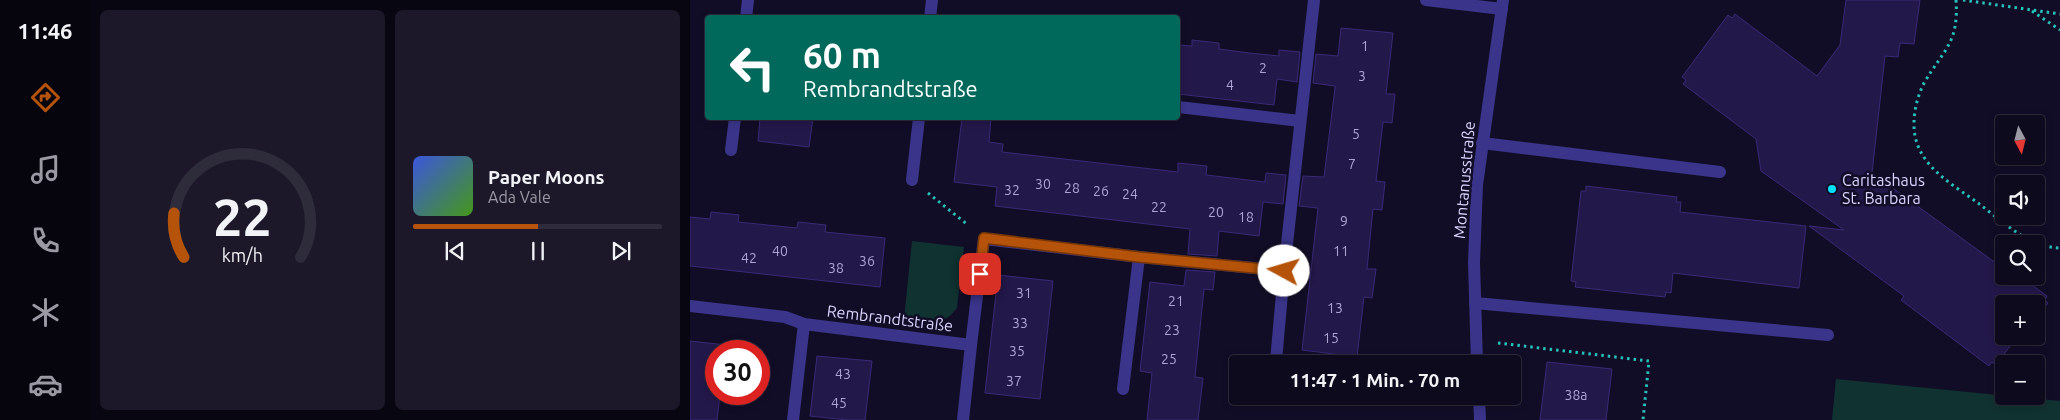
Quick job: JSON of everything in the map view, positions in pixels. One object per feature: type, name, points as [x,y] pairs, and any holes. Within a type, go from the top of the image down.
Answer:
[{"type":"street","points":[[746,15],[748,0]]},
{"type":"street","points":[[930,15],[932,0]]},
{"type":"street","points":[[1277,355],[1314,0]]},
{"type":"street","points":[[1426,0],[1502,4]]},
{"type":"street","name":"Montanusstraße","points":[[1477,355],[1474,225],[1482,143],[1502,4]]},
{"type":"street","points":[[1180,107],[1300,121]]},
{"type":"street","points":[[731,150],[735,120]]},
{"type":"street","points":[[912,180],[919,120]]},
{"type":"street","points":[[1482,143],[1720,172]]},
{"type":"street","points":[[984,238],[1139,257],[1284,271]]},
{"type":"street","name":"Rembrandtstraße","points":[[963,420],[984,238]]},
{"type":"street","points":[[1123,389],[1139,257]]},
{"type":"street","points":[[1475,303],[1828,336]]},
{"type":"street","name":"Rembrandtstraße","points":[[690,306],[785,317],[804,324],[971,345]]},
{"type":"street","name":"Rembrandtstraße","points":[[793,420],[804,324]]},
{"type":"street","points":[[1479,405],[1480,420]]},
{"type":"path","points":[[1956,0],[1957,22],[1953,39],[1924,84],[1916,106],[1914,134],[1918,151],[1928,164],[1947,180],[2022,236],[2044,246],[2060,248]]},
{"type":"path","points":[[1963,0],[2060,14]]},
{"type":"path","points":[[2031,10],[2060,30]]},
{"type":"path","points":[[912,180],[984,238]]},
{"type":"path","points":[[1476,341],[1649,361],[1643,420]]},
{"type":"green space","points":[[912,241],[964,247],[957,308],[950,316],[943,320],[932,322],[904,319]]},
{"type":"green space","points":[[1836,379],[1995,395],[1995,405],[2045,405],[2045,400],[2060,401],[2060,420],[1832,420]]},
{"type":"building","name":"Caritashaus St. Barbara","points":[[1846,0],[1920,0],[1914,44],[1900,43],[1898,57],[1885,56],[1872,173],[1995,262],[1995,285],[2032,285],[2047,296],[2045,300],[2045,295],[1995,295],[1995,345],[2011,345],[2003,355],[1995,355],[1995,364],[1992,362],[1989,366],[1901,300],[1904,296],[1809,226],[1844,230],[1761,171],[1756,139],[1683,84],[1686,80],[1682,77],[1728,15],[1732,18],[1735,14],[1817,76],[1840,45]]},
{"type":"building","points":[[1341,28],[1393,33],[1386,94],[1395,94],[1392,123],[1383,122],[1376,181],[1385,182],[1382,210],[1373,209],[1367,269],[1376,269],[1372,298],[1364,297],[1357,355],[1302,350],[1318,208],[1299,206],[1303,176],[1324,177],[1335,88],[1335,86],[1313,83],[1316,54],[1338,56]]},
{"type":"building","points":[[1192,40],[1219,43],[1219,49],[1249,53],[1279,56],[1279,50],[1300,52],[1297,82],[1277,79],[1274,105],[1180,94],[1180,45],[1192,46]]},
{"type":"building","points":[[760,120],[813,120],[809,147],[758,141]]},
{"type":"building","points":[[962,120],[991,120],[989,142],[1003,144],[1002,152],[1178,172],[1178,163],[1207,166],[1206,175],[1265,182],[1266,173],[1286,175],[1283,204],[1263,202],[1259,236],[1219,231],[1217,256],[1188,254],[1190,229],[995,206],[997,187],[954,182]]},
{"type":"building","points":[[1586,186],[1677,197],[1676,202],[1681,202],[1680,212],[1806,226],[1799,288],[1673,273],[1671,293],[1666,292],[1665,297],[1575,287],[1576,282],[1571,281],[1581,191],[1586,191]]},
{"type":"building","points":[[711,212],[739,215],[738,222],[797,228],[798,222],[826,225],[825,232],[885,238],[880,287],[690,266],[690,217],[710,219]]},
{"type":"building","points":[[1186,270],[1215,272],[1213,290],[1204,289],[1195,377],[1203,378],[1198,420],[1147,420],[1152,373],[1140,371],[1150,282],[1184,286]]},
{"type":"building","points":[[998,275],[1053,281],[1040,399],[985,393]]},
{"type":"building","points":[[690,341],[705,343],[705,405],[719,405],[717,420],[690,420]]},
{"type":"building","points":[[817,356],[872,361],[865,420],[810,416]]},
{"type":"building","points":[[1547,362],[1612,369],[1606,420],[1540,420]]},
{"type":"place","name":"Caritashaus St. Barbara","points":[[1832,189]]},
{"type":"route","points":[[980,274],[984,238],[1139,257],[1284,271]]}]
